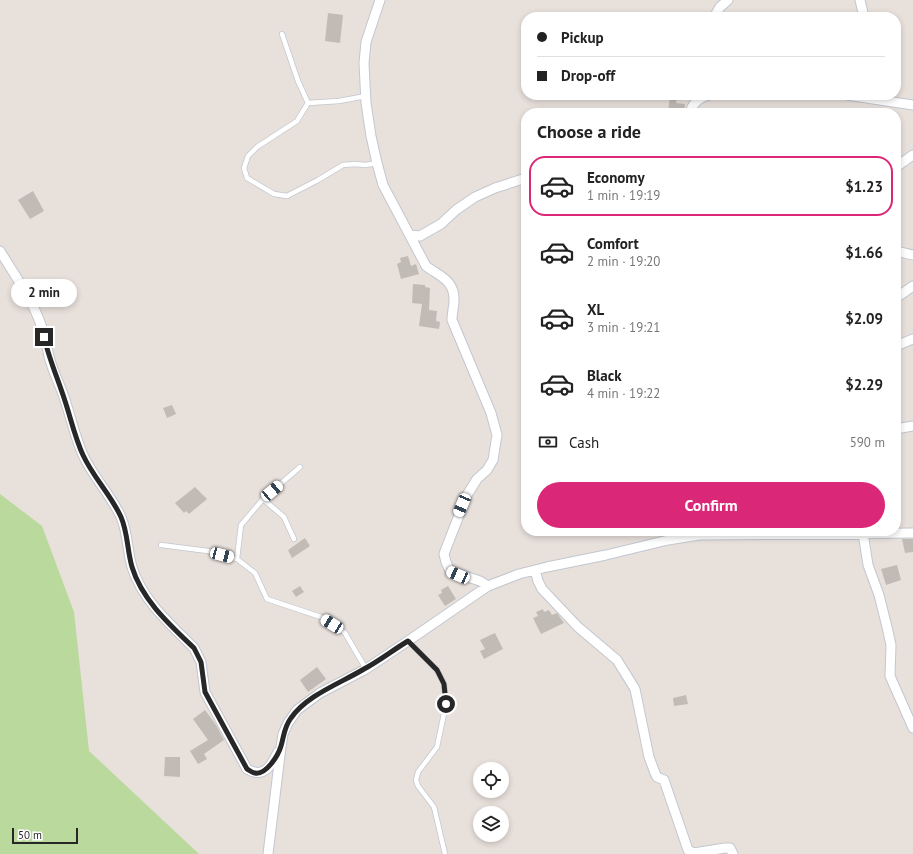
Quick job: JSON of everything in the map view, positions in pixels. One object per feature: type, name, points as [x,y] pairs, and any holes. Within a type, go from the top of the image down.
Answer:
[{"type":"street","points":[[380,0],[366,42],[364,63],[366,96],[377,163],[383,185],[426,266],[432,271],[442,275],[451,287],[454,301],[452,320],[491,413],[497,435],[493,460],[487,470],[477,479],[466,495],[444,554],[450,572],[480,581],[488,586]]},
{"type":"street","points":[[719,3],[728,0]]},
{"type":"street","points":[[860,0],[863,12]]},
{"type":"street","points":[[691,108],[697,100]]},
{"type":"street","points":[[885,100],[913,105]]},
{"type":"street","points":[[901,164],[913,155]]},
{"type":"street","points":[[410,235],[420,236],[441,224],[456,210],[475,197],[495,188],[521,180]]},
{"type":"street","points":[[0,251],[16,276],[42,328],[51,362],[83,455],[92,472],[115,506],[125,527],[132,567],[138,582],[148,598],[198,654],[201,662],[205,692],[247,769],[254,773],[262,772],[272,762],[281,747]]},
{"type":"street","points":[[901,252],[913,255]]},
{"type":"street","points":[[901,294],[913,286]]},
{"type":"street","points":[[901,344],[913,339]]},
{"type":"street","points":[[901,428],[913,426]]},
{"type":"street","points":[[901,533],[913,533]]},
{"type":"street","points":[[268,854],[283,734],[288,723],[297,710],[320,693],[366,669],[488,586],[519,574],[570,561],[606,555],[689,536]]},
{"type":"street","points":[[859,536],[888,627],[892,653],[890,676],[913,728]]},
{"type":"street","points":[[535,570],[542,589],[578,627],[617,660],[631,681],[648,757],[657,777],[664,780],[688,850],[694,853],[730,848],[733,854]]},
{"type":"lane","points":[[282,34],[298,81],[308,103]]},
{"type":"lane","points":[[308,103],[339,101],[366,96]]},
{"type":"lane","points":[[308,103],[297,121],[257,147],[248,156],[244,168],[246,178],[274,194],[287,196],[343,165],[366,165],[377,163]]},
{"type":"lane","points":[[236,559],[240,525],[263,499],[300,467]]},
{"type":"lane","points":[[263,499],[284,517],[294,539]]},
{"type":"lane","points":[[162,546],[208,551],[236,559],[255,573],[267,599],[321,617],[345,633],[366,669]]},
{"type":"lane","points":[[408,641],[437,670],[444,684],[446,704],[437,746],[418,772],[416,780],[418,786],[434,807],[446,854]]},
{"type":"green space","points":[[0,494],[42,526],[74,612],[89,751],[199,854],[0,854]]},
{"type":"building","points":[[328,13],[343,15],[340,43],[325,41]]},
{"type":"building","points":[[669,100],[677,100],[676,103],[685,104],[685,108],[669,108]]},
{"type":"building","points":[[33,191],[44,211],[30,219],[18,200]]},
{"type":"building","points":[[408,256],[411,266],[416,264],[419,274],[401,279],[397,264],[401,262],[400,258]]},
{"type":"building","points":[[413,284],[425,285],[425,287],[430,288],[429,310],[437,311],[436,321],[440,322],[439,329],[419,326],[422,304],[412,303]]},
{"type":"building","points":[[172,405],[176,414],[167,418],[163,408]]},
{"type":"building","points":[[195,487],[207,499],[189,514],[186,511],[184,513],[175,503]]},
{"type":"building","points":[[305,538],[310,546],[292,558],[288,550]]},
{"type":"building","points":[[902,539],[913,539],[913,552],[905,553]]},
{"type":"building","points":[[897,565],[901,580],[886,585],[881,569]]},
{"type":"building","points":[[300,586],[304,592],[296,597],[292,591]]},
{"type":"building","points":[[448,586],[456,599],[445,606],[438,595],[442,593],[441,590]]},
{"type":"building","points":[[543,609],[544,612],[549,610],[552,615],[557,613],[564,623],[541,634],[533,618],[538,616],[536,612]]},
{"type":"building","points":[[495,633],[503,649],[484,659],[480,651],[485,649],[480,640]]},
{"type":"building","points":[[317,667],[326,679],[308,692],[300,680]]},
{"type":"building","points":[[686,695],[688,704],[674,706],[673,698]]},
{"type":"building","points":[[205,710],[216,725],[224,740],[204,754],[207,759],[198,764],[190,751],[208,740],[193,719]]},
{"type":"building","points":[[165,757],[180,757],[180,777],[164,776]]},
{"type":"route","points":[[44,337],[83,455],[92,472],[115,506],[125,527],[132,567],[138,582],[148,598],[198,654],[201,662],[205,692],[247,769],[254,773],[262,772],[272,762],[281,747],[283,734],[288,723],[297,710],[320,693],[366,669],[408,641],[437,670],[444,684],[446,704]]}]
